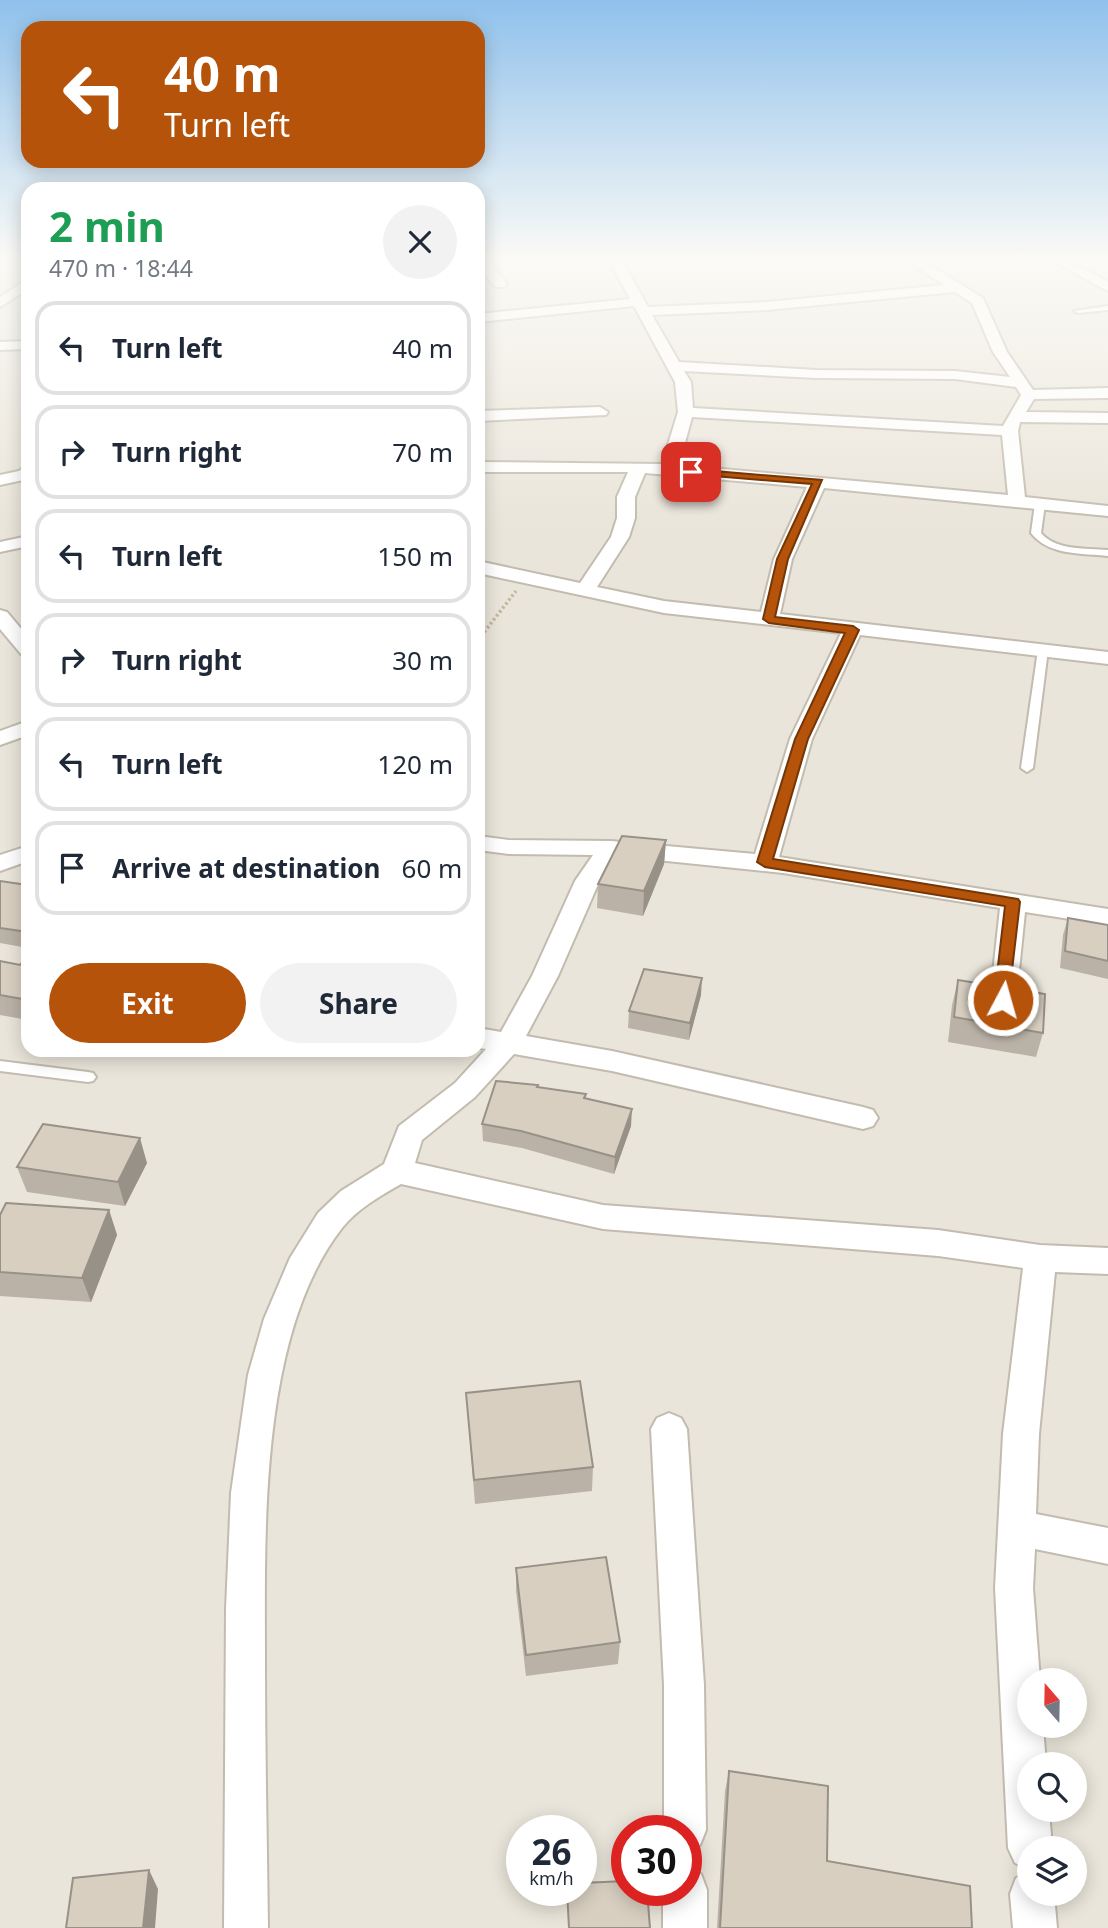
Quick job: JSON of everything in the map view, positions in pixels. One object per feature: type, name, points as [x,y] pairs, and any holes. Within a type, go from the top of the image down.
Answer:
[{"type":"street","points":[[664,348],[683,382],[686,412],[669,470]]},
{"type":"street","points":[[998,348],[1024,389]]},
{"type":"street","points":[[675,366],[816,374],[955,375],[1024,389],[1108,393]]},
{"type":"street","points":[[1017,502],[1013,424],[1024,389]]},
{"type":"street","points":[[485,416],[600,412]]},
{"type":"street","points":[[686,412],[1013,424],[1108,418]]},
{"type":"street","points":[[485,467],[639,467],[1108,511]]},
{"type":"street","points":[[585,590],[620,537],[626,518],[626,497],[639,467]]},
{"type":"street","points":[[0,480],[21,476]]},
{"type":"street","points":[[769,619],[783,559],[818,482]]},
{"type":"street","points":[[0,547],[21,542]]},
{"type":"street","points":[[485,568],[664,607],[1108,658]]},
{"type":"street","points":[[0,616],[14,632]]},
{"type":"street","points":[[765,862],[802,739],[853,630]]},
{"type":"street","points":[[0,738],[21,730]]},
{"type":"street","points":[[485,844],[558,849],[611,848],[765,862],[1108,917]]},
{"type":"street","points":[[611,848],[587,881],[545,976],[493,1040],[612,1061],[863,1118]]},
{"type":"street","points":[[0,863],[21,856]]},
{"type":"street","points":[[1003,1000],[1013,902]]},
{"type":"street","points":[[246,1928],[245,1558],[263,1389],[283,1315],[309,1251],[331,1219],[364,1192],[397,1171],[409,1134],[465,1090],[483,1057]]},
{"type":"street","points":[[397,1171],[603,1217],[925,1242],[1040,1258],[1108,1261]]},
{"type":"street","points":[[1029,1836],[1014,1588],[1021,1434],[1040,1258]]},
{"type":"street","points":[[669,1429],[684,1685],[685,1815]]},
{"type":"street","points":[[1018,1528],[1108,1546]]},
{"type":"street","points":[[685,1906],[685,1928]]},
{"type":"street","points":[[1033,1906],[1035,1928]]},
{"type":"lane","points":[[1040,504],[1036,533],[1041,540],[1055,546],[1108,553]]},
{"type":"lane","points":[[1027,768],[1043,650]]},
{"type":"lane","points":[[0,1066],[88,1077]]},
{"type":"path","points":[[485,631],[526,577]]},
{"type":"shaded area","points":[[0,348],[21,348],[21,1057],[485,1057],[485,348],[1108,348],[1108,1928],[0,1928]]},
{"type":"building","points":[[622,836],[666,840],[644,891],[598,884]]},
{"type":"building","points":[[0,881],[21,884],[21,931],[0,928]]},
{"type":"building","points":[[1068,918],[1108,925],[1108,961],[1065,951]]},
{"type":"building","points":[[0,961],[20,965],[21,999],[0,995]]},
{"type":"building","points":[[644,969],[702,978],[690,1023],[629,1011]]},
{"type":"building","points":[[958,980],[1045,994],[1043,1033],[954,1017]]},
{"type":"building","points":[[496,1081],[586,1094],[584,1098],[632,1109],[615,1157],[521,1131],[482,1124]]},
{"type":"building","points":[[43,1124],[140,1138],[118,1182],[17,1167]]},
{"type":"building","points":[[6,1203],[109,1210],[82,1278],[0,1272],[0,1215]]},
{"type":"building","points":[[580,1381],[593,1467],[474,1480],[466,1393]]},
{"type":"building","points":[[606,1557],[620,1642],[526,1655],[516,1568]]},
{"type":"building","points":[[729,1771],[828,1786],[827,1861],[970,1886],[972,1928],[720,1928]]},
{"type":"building","points":[[149,1870],[143,1928],[66,1928],[73,1878]]},
{"type":"building","points":[[597,1882],[611,1882],[611,1906],[648,1906],[650,1928],[569,1928],[568,1906],[597,1906]]},
{"type":"route","points":[[691,472],[818,482],[783,559],[769,619],[853,630],[794,759],[765,862],[1013,902],[1003,1000]]}]
